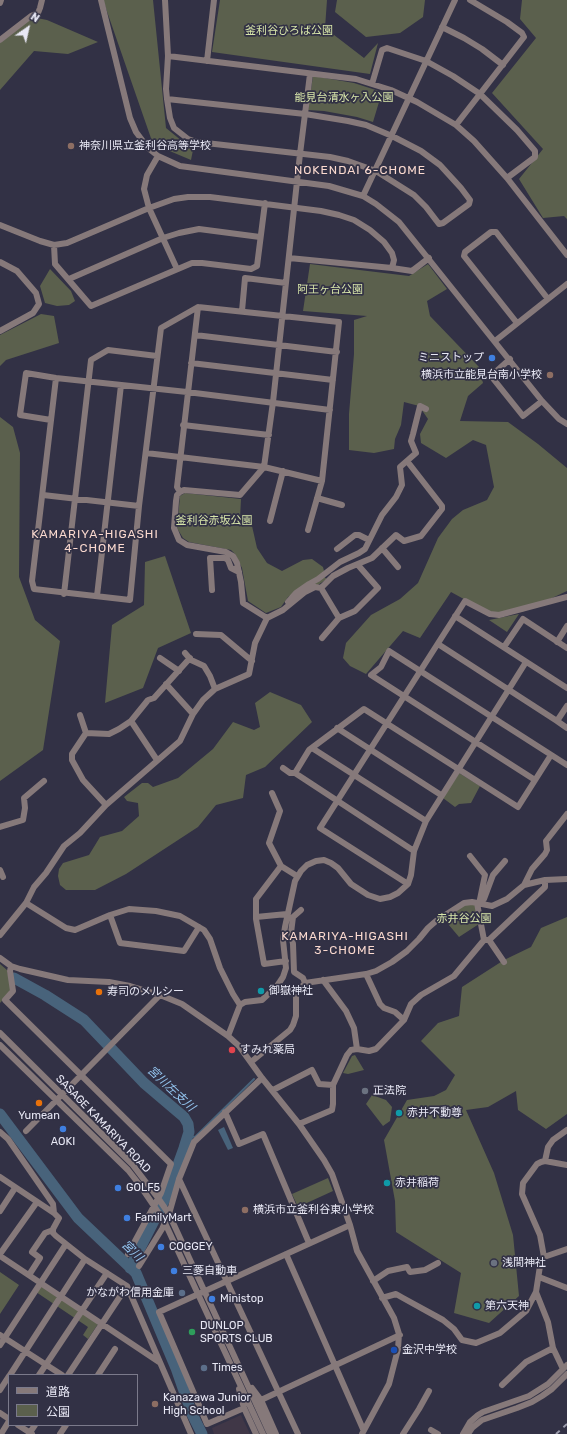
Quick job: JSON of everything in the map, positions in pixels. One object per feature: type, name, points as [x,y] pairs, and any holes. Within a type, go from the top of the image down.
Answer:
[{"type":"street","points":[[0,40],[31,16],[38,13],[42,0]]},
{"type":"street","points":[[101,0],[130,118],[141,140],[148,148],[158,156],[180,166],[329,186],[364,196],[389,213],[399,222],[510,359],[542,401],[559,419],[567,424]]},
{"type":"street","points":[[165,0],[168,56],[166,89],[167,99],[170,118],[174,128],[188,139],[197,142],[330,157],[348,161],[376,171],[414,195],[426,206],[439,224],[444,224],[469,204],[470,200],[440,165],[422,151],[366,125],[305,114],[167,99]]},
{"type":"street","points":[[207,61],[214,0]]},
{"type":"street","points":[[364,196],[455,0]]},
{"type":"street","points":[[456,126],[524,37],[522,33],[488,10],[470,0]]},
{"type":"street","points":[[442,27],[470,42],[503,65]]},
{"type":"street","points":[[372,84],[382,50],[387,48],[426,61],[453,76],[480,94],[518,130],[535,151],[534,157],[507,178]]},
{"type":"street","points":[[168,56],[356,79],[409,98],[436,112],[474,141],[507,178],[567,255]]},
{"type":"street","points":[[267,618],[243,603],[237,563],[232,556],[226,552],[187,545],[179,540],[174,528],[176,501],[177,495],[184,490],[240,495],[264,467],[273,402],[310,74]]},
{"type":"street","points":[[158,156],[147,175],[144,189],[149,208],[177,269]]},
{"type":"street","points":[[0,225],[54,245],[67,243],[174,199],[188,197],[210,197],[265,203],[339,215],[354,220],[370,230],[384,242],[392,252],[394,260],[392,268]]},
{"type":"street","points":[[54,245],[55,264],[91,306],[192,263],[251,269],[257,266],[265,203]]},
{"type":"street","points":[[69,279],[163,238],[179,233],[200,229],[260,237]]},
{"type":"street","points":[[517,323],[465,257],[465,252],[491,232],[496,232],[548,299]]},
{"type":"street","points":[[289,258],[392,268],[412,272],[429,258]]},
{"type":"street","points":[[0,262],[17,271],[36,293],[39,304],[33,313],[0,331]]},
{"type":"street","points":[[242,311],[244,278],[286,282]]},
{"type":"street","points":[[495,341],[567,284]]},
{"type":"street","points":[[180,492],[176,487],[198,307]]},
{"type":"street","points":[[56,378],[32,581],[34,590],[130,600],[139,506],[161,328],[198,307],[340,322],[322,481],[308,530]]},
{"type":"street","points":[[195,335],[337,352]]},
{"type":"street","points":[[64,594],[91,360],[108,350],[157,356]]},
{"type":"street","points":[[510,359],[491,376],[523,416],[542,401]]},
{"type":"street","points":[[191,363],[333,380]]},
{"type":"street","points":[[52,420],[20,415],[26,373],[56,378],[154,388],[330,410]]},
{"type":"street","points":[[96,596],[121,385]]},
{"type":"street","points":[[284,610],[288,602],[296,593],[318,579],[340,562],[364,549],[382,515],[396,497],[402,485],[400,467],[416,453],[411,441],[420,406],[426,409]]},
{"type":"street","points":[[184,425],[269,435]]},
{"type":"street","points":[[146,453],[264,467],[322,481]]},
{"type":"street","points":[[321,588],[333,576],[372,558],[396,535],[404,540],[421,536],[442,509],[442,506],[407,461]]},
{"type":"street","points":[[270,521],[282,471]]},
{"type":"street","points":[[43,495],[139,506]]},
{"type":"street","points":[[317,498],[342,505]]},
{"type":"street","points":[[337,549],[355,535],[360,535],[369,540]]},
{"type":"street","points":[[382,548],[398,567]]},
{"type":"street","points":[[212,590],[210,558],[225,558],[228,560],[231,568],[239,572]]},
{"type":"street","points":[[322,638],[339,618],[354,611],[378,588],[358,565]]},
{"type":"street","points":[[0,935],[26,903],[34,887],[64,846],[80,833],[106,805],[139,776],[145,773],[157,760],[180,741],[193,714],[203,700],[215,689],[249,674],[255,643],[267,618],[284,610],[305,592],[315,587],[321,588],[339,618]]},
{"type":"street","points":[[408,884],[320,828],[465,601],[480,610],[490,614],[499,615],[567,597]]},
{"type":"street","points":[[455,616],[567,688]]},
{"type":"street","points":[[504,647],[523,619],[567,648]]},
{"type":"street","points":[[557,642],[567,626]]},
{"type":"street","points":[[196,634],[221,635],[252,661]]},
{"type":"street","points":[[438,644],[567,728]]},
{"type":"street","points":[[535,780],[371,675],[381,667],[389,652],[567,765]]},
{"type":"street","points":[[185,653],[190,658],[204,666],[215,689]]},
{"type":"street","points":[[160,658],[179,671]]},
{"type":"street","points":[[86,734],[109,734],[120,729],[131,721],[148,700],[154,698],[190,658]]},
{"type":"street","points":[[228,1036],[240,1005],[245,1002],[262,1000],[271,992],[283,977],[286,968],[286,961],[283,940],[288,914],[297,876],[307,865],[316,861],[324,860],[331,863],[338,868],[351,884],[375,898],[380,899],[390,897],[398,893],[408,884],[411,875],[414,851],[426,821],[526,662]]},
{"type":"street","points":[[166,684],[193,714]]},
{"type":"street","points":[[557,721],[567,706]]},
{"type":"street","points":[[295,773],[309,750],[364,709],[518,807],[551,755]]},
{"type":"street","points":[[80,715],[86,734]]},
{"type":"street","points":[[131,721],[157,760]]},
{"type":"street","points":[[337,728],[441,795]]},
{"type":"street","points":[[86,734],[72,754],[72,760],[83,780],[106,805]]},
{"type":"street","points":[[312,748],[426,821]]},
{"type":"street","points":[[283,768],[290,773],[295,773],[414,851]]},
{"type":"street","points":[[0,828],[23,820],[25,808],[24,798],[44,781]]},
{"type":"street","points":[[272,793],[280,811],[270,843],[281,866],[297,876]]},
{"type":"street","points":[[251,1062],[290,1030],[296,1016],[296,994],[305,983],[366,974],[376,971],[407,952],[428,928],[444,915],[464,903],[472,902],[492,906],[507,899],[524,885],[532,869],[547,850],[546,841],[567,814]]},
{"type":"street","points":[[470,856],[485,875],[480,903],[487,940],[504,962]]},
{"type":"street","points":[[480,903],[493,875],[505,861]]},
{"type":"street","points":[[281,866],[256,899],[256,917],[264,964],[286,961]]},
{"type":"street","points":[[524,885],[546,880],[567,879]]},
{"type":"street","points":[[299,1124],[332,1110],[334,1104],[333,1085],[347,1055],[351,1050],[376,1050],[404,1020],[411,1004],[421,995],[454,976],[487,940],[545,887],[546,880]]},
{"type":"street","points":[[26,903],[66,928],[75,930],[129,909],[156,911],[180,916],[204,930],[210,939],[220,968],[240,1005]]},
{"type":"street","points":[[301,910],[293,917],[291,934],[293,944],[294,972],[303,978],[305,983]]},
{"type":"street","points":[[256,917],[288,914]]},
{"type":"street","points":[[110,916],[120,943],[184,951],[199,927]]},
{"type":"street","points":[[0,958],[11,966],[68,980],[109,982],[123,985],[160,995],[182,1004],[228,1036],[239,1046],[262,1078],[299,1124],[332,1174],[350,1224],[357,1251],[372,1281],[394,1318],[400,1335],[395,1364],[389,1384],[362,1432]]},
{"type":"street","points":[[11,966],[10,971],[13,991],[5,1000],[171,1164],[158,1198],[128,1254]]},
{"type":"street","points":[[366,974],[380,1004],[384,1008],[395,1012],[404,1020]]},
{"type":"street","points":[[323,980],[346,1011],[354,1028],[357,1049]]},
{"type":"street","points":[[26,1131],[160,995]]},
{"type":"street","name":"SASAGE KAMARIYA ROAD","points":[[0,1033],[132,1164],[169,1214],[270,1434]]},
{"type":"street","name":"SASAGE KAMARIYA ROAD","points":[[0,1045],[128,1170],[154,1206],[165,1223],[197,1295],[263,1434]]},
{"type":"street","points":[[273,1090],[312,1070],[320,1084],[333,1085]]},
{"type":"street","points":[[139,1266],[169,1214],[179,1179],[194,1142],[262,1078]]},
{"type":"street","points":[[225,1112],[239,1144],[263,1134],[309,1242]]},
{"type":"street","points":[[545,1161],[548,1147],[553,1140],[567,1130]]},
{"type":"street","points":[[0,1132],[8,1139],[53,1204],[54,1213]]},
{"type":"street","points":[[382,1298],[396,1294],[443,1320],[454,1329],[462,1340],[476,1343],[500,1333],[517,1321],[526,1312],[536,1292],[540,1266],[544,1257],[540,1235],[522,1194],[523,1183],[537,1164],[545,1161],[567,1165]]},
{"type":"street","points":[[0,1177],[54,1213],[59,1218],[53,1230],[45,1233],[32,1252],[40,1258],[29,1275]]},
{"type":"street","points":[[179,1179],[298,1434]]},
{"type":"street","points":[[0,1211],[15,1188]]},
{"type":"street","points":[[36,1202],[0,1255],[159,1362]]},
{"type":"street","points":[[244,1408],[207,1424],[160,1312],[350,1224]]},
{"type":"street","points":[[53,1230],[53,1233],[56,1236],[85,1259],[127,1286],[191,1434]]},
{"type":"street","points":[[0,1344],[2,1336],[66,1244]]},
{"type":"street","points":[[544,1257],[567,1249]]},
{"type":"street","points":[[286,1254],[362,1432]]},
{"type":"street","points":[[10,1374],[85,1259]]},
{"type":"street","points":[[372,1281],[388,1271],[407,1267],[410,1272],[425,1270],[438,1263]]},
{"type":"street","points":[[40,1374],[106,1273]]},
{"type":"street","points":[[539,1277],[567,1288]]},
{"type":"street","points":[[69,1374],[127,1286]]},
{"type":"street","points":[[536,1292],[548,1322],[553,1348],[566,1369]]},
{"type":"street","points":[[261,1400],[400,1335]]},
{"type":"street","points":[[2,1336],[60,1374]]},
{"type":"street","points":[[502,1385],[526,1362],[553,1348]]},
{"type":"street","points":[[99,1374],[115,1349]]},
{"type":"street","points":[[462,1434],[470,1422],[478,1415],[529,1396],[548,1384],[566,1369]]},
{"type":"street","points":[[468,1434],[472,1428],[482,1420],[532,1402],[542,1396],[552,1389],[566,1369]]},
{"type":"street","points":[[233,1371],[244,1408],[256,1434]]},
{"type":"street","points":[[244,1377],[261,1400],[276,1434]]},
{"type":"street","points":[[0,1390],[8,1378]]},
{"type":"street","points":[[403,1434],[429,1391]]},
{"type":"street","points":[[0,1413],[8,1419]]},
{"type":"street","points":[[1,1434],[8,1422]]},
{"type":"street","points":[[19,1426],[30,1434]]},
{"type":"street","points":[[430,1430],[438,1434]]},
{"type":"shaded area","points":[[241,1415],[250,1434],[214,1434],[212,1428]]},
{"type":"green space","points":[[103,0],[153,0],[166,128],[193,150],[191,160],[153,144]]},
{"type":"green space","name":"釜利谷ひろば公園","points":[[220,0],[327,0],[325,28],[364,58],[378,43],[370,74],[212,52]]},
{"type":"green space","points":[[337,0],[425,0],[423,17],[400,33],[366,37],[335,12]]},
{"type":"green space","points":[[522,0],[567,0],[567,219],[564,216],[543,218],[519,179],[543,149],[492,93],[536,38],[520,19]]},
{"type":"green space","points":[[32,17],[47,20],[98,42],[68,54],[34,51],[0,90],[0,43]]},
{"type":"green space","name":"能見台清水ヶ入公園","points":[[313,76],[354,83],[382,92],[373,122],[357,117],[324,111],[308,110]]},
{"type":"green space","name":"阿王ヶ台公園","points":[[310,264],[409,276],[428,264],[447,289],[427,301],[430,316],[479,367],[483,383],[468,396],[460,421],[508,422],[567,468],[567,591],[522,612],[491,614],[451,592],[420,638],[403,631],[366,674],[350,666],[343,658],[346,643],[371,615],[400,599],[418,583],[438,538],[452,519],[463,510],[487,500],[494,487],[486,445],[473,440],[446,458],[421,443],[420,434],[428,419],[419,406],[404,402],[401,425],[395,439],[394,449],[374,453],[349,450],[349,414],[354,354],[354,320],[367,316],[303,311]]},
{"type":"green space","points":[[50,269],[71,291],[75,301],[69,305],[57,306],[45,303],[40,286]]},
{"type":"green space","points":[[41,314],[54,316],[59,343],[6,360],[0,366],[0,335]]},
{"type":"green space","points":[[0,417],[13,427],[20,453],[19,577],[35,620],[60,641],[43,750],[0,781]]},
{"type":"green space","name":"釜利谷赤坂公園","points":[[185,493],[241,499],[240,518],[244,518],[252,526],[257,548],[267,563],[282,571],[303,560],[312,559],[323,567],[324,571],[321,575],[327,579],[318,585],[305,585],[288,597],[281,607],[266,613],[248,601],[242,568],[235,554],[231,550],[189,542],[183,538],[177,528],[180,496]]},
{"type":"green space","points":[[165,556],[191,633],[158,648],[143,688],[105,703],[112,625],[144,605],[145,562]]},
{"type":"green space","points":[[519,614],[507,632],[489,620]]},
{"type":"green space","points":[[270,692],[301,705],[312,722],[265,767],[246,775],[243,798],[216,805],[198,827],[126,874],[95,890],[66,890],[60,885],[58,876],[59,869],[63,863],[89,855],[100,837],[122,831],[139,816],[138,803],[127,801],[124,797],[142,783],[148,783],[153,787],[178,778],[213,749],[233,722],[254,730],[260,727],[255,703]]},
{"type":"green space","points":[[459,773],[480,786],[471,803],[459,804],[455,807],[443,798]]},
{"type":"green space","name":"赤井谷公園","points":[[463,905],[476,905],[479,924],[459,937],[443,918]]},
{"type":"green space","points":[[567,917],[567,1114],[546,1129],[518,1110],[516,1091],[488,1107],[466,1110],[494,1173],[513,1235],[519,1296],[489,1323],[454,1313],[461,1273],[396,1232],[395,1201],[384,1140],[407,1100],[434,1096],[446,1090],[455,1075],[421,1041],[438,1023],[459,1016],[462,987],[504,960],[531,947],[541,928]]},
{"type":"green space","points":[[0,964],[7,970],[11,988],[10,992],[0,1003]]},
{"type":"green space","points":[[355,1055],[364,1070],[348,1074],[343,1073],[352,1056]]},
{"type":"green space","points":[[372,1095],[386,1100],[392,1107],[390,1121],[383,1126],[366,1104]]},
{"type":"green space","points":[[328,1178],[333,1191],[298,1207],[292,1194]]},
{"type":"green space","points":[[0,1272],[19,1285],[0,1314]]},
{"type":"green space","points":[[41,1285],[98,1324],[88,1339],[83,1335],[88,1327],[36,1292]]},
{"type":"water","points":[[224,1127],[233,1148],[228,1150],[218,1130]]},
{"type":"waterway","name":"宮川左支川","points":[[14,978],[45,995],[84,1020],[144,1083],[184,1117],[188,1124],[189,1132],[167,1195],[130,1268]]},
{"type":"waterway","points":[[188,1136],[195,1137],[254,1079]]},
{"type":"waterway","name":"宮川","points":[[0,1114],[78,1218],[136,1273],[176,1368],[192,1414],[202,1434]]},
{"type":"railway","points":[[556,1434],[567,1424]]},
{"type":"place","name":"神奈川県立釜利谷高等学校","points":[[71,146]]},
{"type":"place","name":"ミニストップ","points":[[492,358]]},
{"type":"place","name":"横浜市立能見台南小学校","points":[[550,375]]},
{"type":"place","name":"御嶽神社","points":[[261,991]]},
{"type":"place","name":"寿司のメルシー","points":[[99,992]]},
{"type":"place","name":"すみれ薬局","points":[[232,1050]]},
{"type":"place","name":"正法院","points":[[365,1091]]},
{"type":"place","name":"Yumean","points":[[39,1103]]},
{"type":"place","name":"赤井不動尊","points":[[399,1113]]},
{"type":"place","name":"AOKI","points":[[63,1129]]},
{"type":"place","name":"赤井稲荷","points":[[387,1183]]},
{"type":"place","name":"GOLF5","points":[[118,1188]]},
{"type":"place","name":"横浜市立釜利谷東小学校","points":[[245,1210]]},
{"type":"place","name":"FamilyMart","points":[[127,1218]]},
{"type":"place","name":"COGGEY","points":[[161,1247]]},
{"type":"place","name":"浅間神社","points":[[494,1263]]},
{"type":"place","name":"三菱自動車","points":[[174,1271]]},
{"type":"place","name":"かながわ信用金庫","points":[[182,1293]]},
{"type":"place","name":"Ministop","points":[[212,1299]]},
{"type":"place","name":"第六天神","points":[[477,1306]]},
{"type":"place","name":"DUNLOP SPORTS CLUB","points":[[192,1332]]},
{"type":"place","name":"金沢中学校","points":[[394,1350]]},
{"type":"place","name":"Times","points":[[204,1368]]},
{"type":"place","name":"Kanazawa Junior High School","points":[[155,1404]]},
{"type":"district","name":"NOKENDAI 6-CHOME","points":[[360,171]]},
{"type":"district","name":"KAMARIYA-HIGASHI 4-CHOME","points":[[95,542]]},
{"type":"district","name":"KAMARIYA-HIGASHI 3-CHOME","points":[[345,944]]}]
